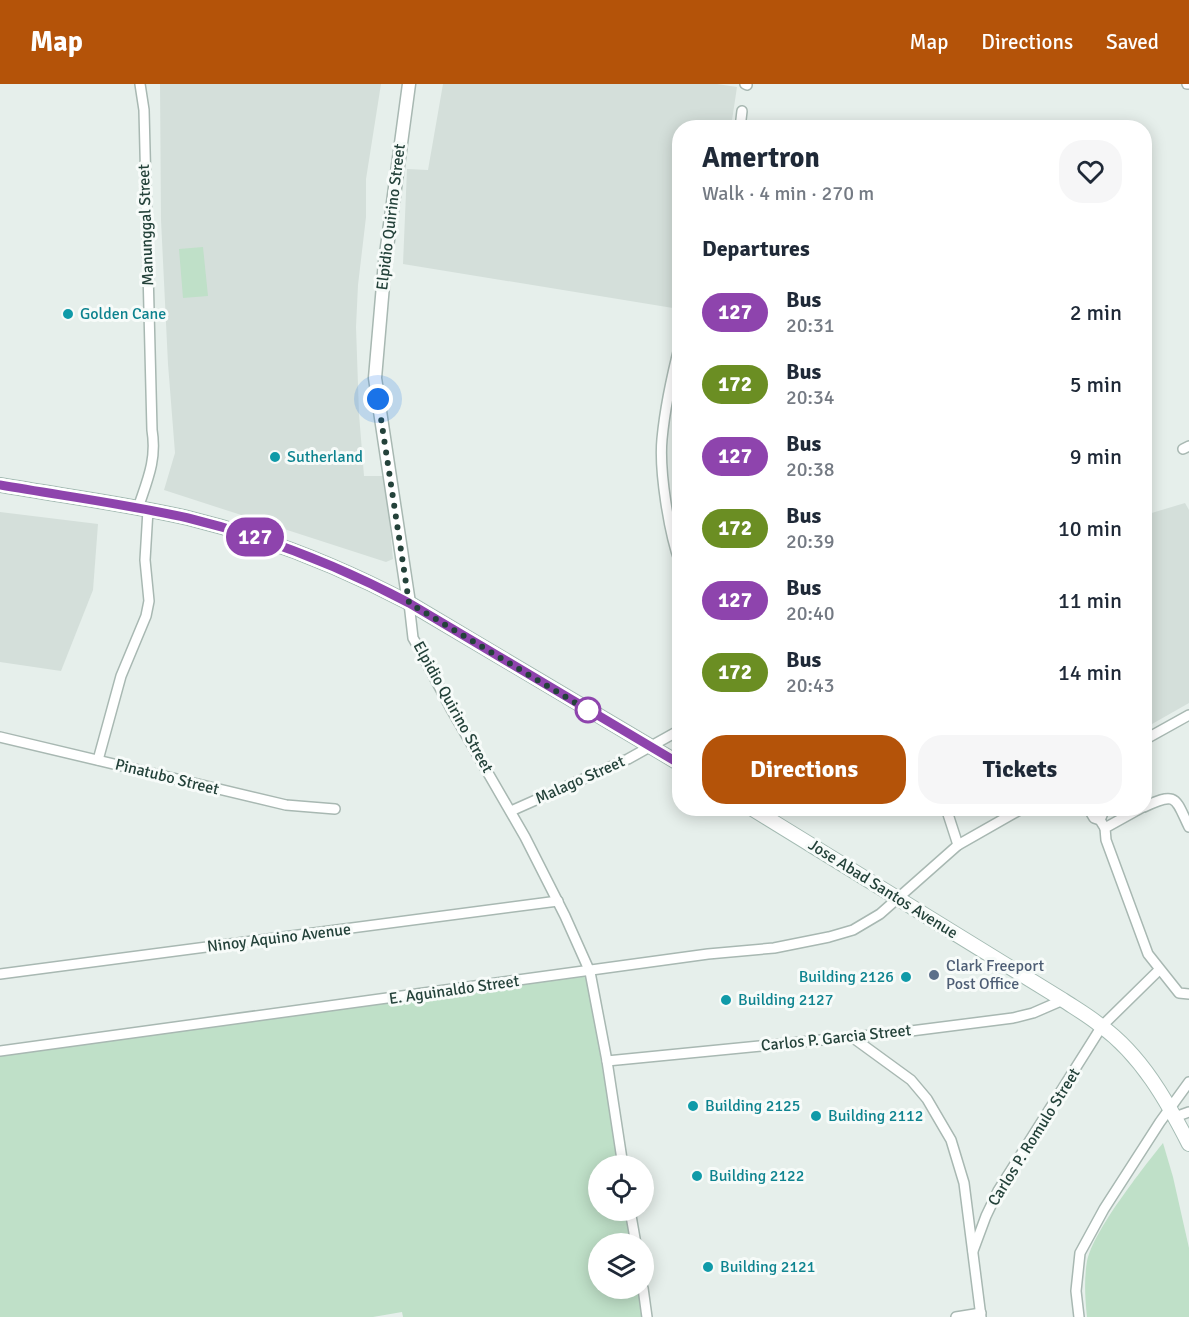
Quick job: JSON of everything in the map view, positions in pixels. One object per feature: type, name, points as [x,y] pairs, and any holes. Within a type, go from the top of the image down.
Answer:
[{"type":"main road","points":[[0,485],[190,519],[305,554],[363,579],[409,603],[672,759]]},
{"type":"main road","name":"Jose Abad Santos Avenue","points":[[765,816],[1102,1026],[1141,1065],[1173,1112],[1189,1144]]},
{"type":"street","name":"Manunggal Street","points":[[98,760],[121,676],[146,616],[148,602],[143,509],[155,448],[152,430],[144,110],[140,84]]},
{"type":"street","name":"Elpidio Quirino Street","points":[[409,84],[385,262],[375,378],[413,638],[451,709],[511,811],[558,901],[590,972],[621,1155]]},
{"type":"street","points":[[741,120],[742,111]]},
{"type":"street","points":[[672,377],[661,442],[666,501],[672,528]]},
{"type":"street","points":[[1152,736],[1189,715]]},
{"type":"street","name":"Malago Street","points":[[511,811],[613,767],[672,734]]},
{"type":"street","name":"Pinatubo Street","points":[[0,737],[286,806],[334,809]]},
{"type":"street","points":[[1152,804],[1165,797],[1173,799],[1177,802],[1189,827]]},
{"type":"street","points":[[949,816],[958,845]]},
{"type":"street","name":"E. Aguinaldo Street","points":[[0,1051],[590,972],[708,954],[774,948],[829,937],[853,930],[880,914],[958,845],[1009,816]]},
{"type":"street","points":[[1093,816],[1103,824]]},
{"type":"street","points":[[1104,816],[1106,840],[1148,954],[1179,993],[1189,994]]},
{"type":"street","points":[[1103,824],[1123,816]]},
{"type":"street","name":"Ninoy Aquino Avenue","points":[[0,974],[558,901]]},
{"type":"street","name":"Carlos P. Romulo Street","points":[[973,1251],[998,1191],[1102,1026],[1160,969]]},
{"type":"street","name":"Carlos P. Garcia Street","points":[[607,1061],[852,1037],[1013,1018],[1033,1013],[1062,1000]]},
{"type":"street","name":"Carlos P. Romulo Street","points":[[852,1037],[911,1080],[927,1099],[951,1140],[959,1161],[981,1315]]},
{"type":"street","points":[[1079,1317],[1076,1291],[1080,1253],[1104,1209],[1173,1112],[1189,1082]]},
{"type":"street","points":[[1173,1112],[1189,1112]]},
{"type":"street","points":[[645,1299],[647,1317]]},
{"type":"street","points":[[956,1317],[981,1315]]},
{"type":"shaded area","points":[[160,84],[381,84],[366,179],[366,217],[358,285],[356,327],[364,476],[385,476],[393,559],[386,562],[164,490],[175,453],[161,220]]},
{"type":"shaded area","points":[[443,84],[717,84],[737,87],[732,120],[672,120],[672,308],[403,264],[407,169],[428,170]]},
{"type":"shaded area","points":[[1185,503],[1189,510],[1189,703],[1152,724],[1152,513]]},
{"type":"shaded area","points":[[0,512],[98,524],[93,590],[61,671],[0,662]]},
{"type":"green space","points":[[203,247],[208,296],[183,298],[179,249]]},
{"type":"green space","points":[[589,976],[617,1155],[588,1155],[588,1221],[629,1221],[630,1233],[588,1233],[588,1299],[640,1299],[643,1317],[403,1317],[402,1312],[373,1317],[0,1317],[0,1055]]},
{"type":"green space","points":[[1163,1143],[1189,1248],[1189,1317],[1087,1317],[1085,1275],[1091,1248],[1108,1217]]},
{"type":"bus line","name":"127","points":[[0,485],[190,519],[305,554],[363,579],[409,603],[672,759]]},
{"type":"place","name":"Golden Cane","points":[[68,314]]},
{"type":"place","name":"Sutherland","points":[[275,457]]},
{"type":"place","name":"Clark Freeport Post Office","points":[[934,975]]},
{"type":"place","name":"Building 2126","points":[[906,977]]},
{"type":"place","name":"Building 2127","points":[[726,1000]]},
{"type":"place","name":"Building 2125","points":[[693,1106]]},
{"type":"place","name":"Building 2112","points":[[816,1116]]},
{"type":"place","name":"Building 2122","points":[[697,1176]]},
{"type":"place","name":"Building 2121","points":[[708,1267]]},
{"type":"route","points":[[378,399],[409,603],[594,714],[588,710]]}]
